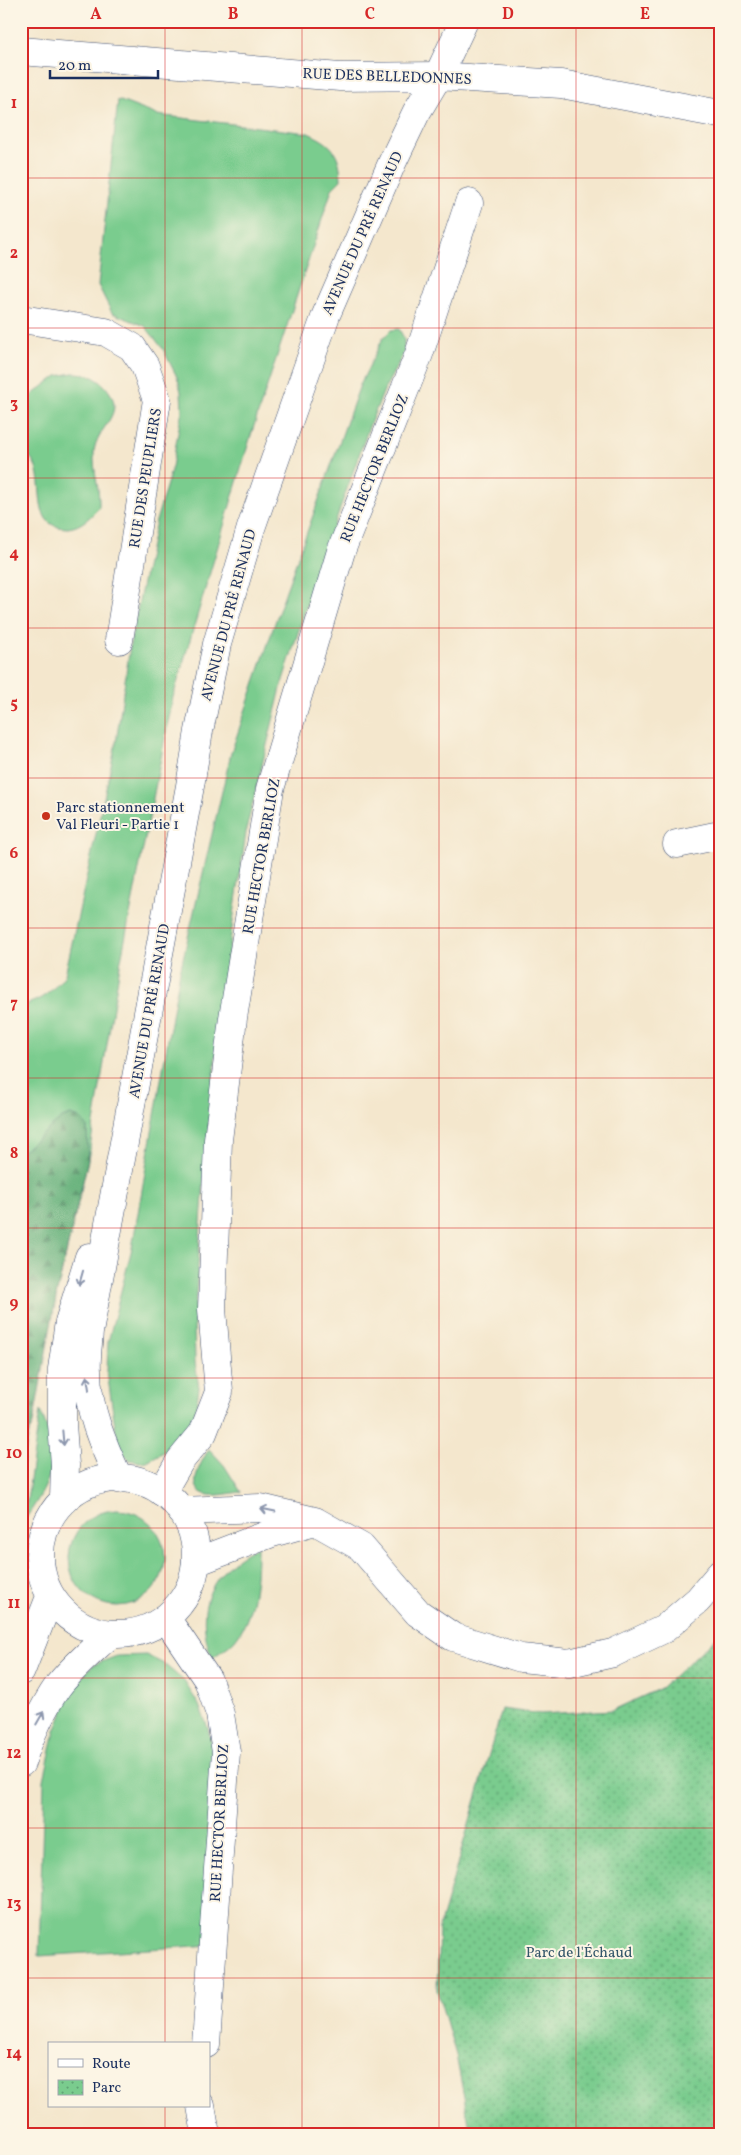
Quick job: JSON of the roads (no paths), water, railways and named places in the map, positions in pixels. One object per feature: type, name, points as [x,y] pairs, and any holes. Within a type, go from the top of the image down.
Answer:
[{"type":"main road","name":"AVENUE DU PRÉ RENAUD","points":[[119,1478],[94,1418],[86,1372],[89,1332],[189,795],[199,731],[218,644],[248,537],[326,315],[396,155],[416,113],[438,76],[464,21]]},
{"type":"main road","name":"RUE DES BELLEDONNES","points":[[21,51],[340,77],[438,76],[561,84],[720,114]]},
{"type":"main road","name":"RUE HECTOR BERLIOZ","points":[[162,1492],[180,1461],[203,1433],[219,1392],[212,1308],[218,1140],[233,1018],[270,789],[341,551],[419,354],[469,203]]},
{"type":"main road","name":"RUE DES PEUPLIERS","points":[[21,319],[106,332],[132,347],[146,366],[157,400],[119,640]]},
{"type":"main road","points":[[677,844],[720,836]]},
{"type":"main road","name":"AVENUE DU PRÉ RENAUD","points":[[64,1500],[66,1465],[62,1424],[62,1369],[69,1322],[83,1271],[117,1183]]},
{"type":"main road","points":[[119,1478],[142,1482],[162,1492],[181,1510],[190,1526],[195,1544],[196,1562],[191,1583],[180,1602],[166,1618],[149,1628],[130,1633],[110,1634],[87,1628],[66,1615],[50,1597],[42,1578],[40,1556],[42,1536],[50,1517],[64,1500],[80,1488],[99,1481],[119,1478]]},
{"type":"main road","points":[[181,1510],[261,1508],[316,1521],[361,1547],[418,1613],[453,1638],[521,1658],[569,1663],[613,1653],[664,1629],[698,1600],[720,1574]]},
{"type":"main road","points":[[196,1562],[272,1533],[316,1521]]},
{"type":"main road","points":[[21,1671],[50,1597]]},
{"type":"main road","name":"RUE HECTOR BERLIOZ","points":[[166,1618],[208,1680],[220,1714],[226,1752],[206,2042]]},
{"type":"main road","points":[[21,1763],[32,1732],[58,1687],[80,1662],[110,1634]]},
{"type":"main road","points":[[202,2108],[206,2134]]},
{"type":"place","name":"Parc stationnement Val Fleuri - Partie 1","points":[[46,816]]},
{"type":"park label","name":"Parc de l'Échaud","points":[[579,1952]]}]
